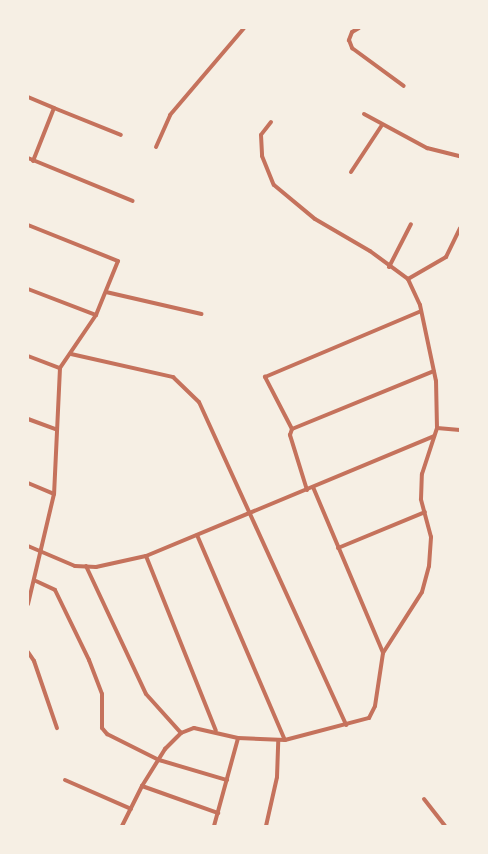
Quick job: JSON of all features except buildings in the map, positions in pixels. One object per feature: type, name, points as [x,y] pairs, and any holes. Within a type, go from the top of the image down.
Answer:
[{"type":"street","points":[[156,147],[170,115],[244,28]]},
{"type":"street","points":[[359,28],[352,32],[349,40],[352,48],[404,86]]},
{"type":"street","points":[[28,97],[121,135]]},
{"type":"street","points":[[33,161],[54,108]]},
{"type":"street","points":[[364,114],[427,148],[460,156]]},
{"type":"street","points":[[122,826],[142,786],[159,760],[181,733],[194,728],[216,731],[238,738],[285,740],[369,718],[375,706],[383,654],[422,592],[429,566],[431,537],[425,512],[422,474],[436,428],[434,371],[421,311],[408,279],[389,267],[370,250],[315,220],[274,186],[262,156],[261,136],[271,122]]},
{"type":"street","points":[[351,172],[382,125]]},
{"type":"street","points":[[28,158],[133,201]]},
{"type":"street","points":[[389,267],[411,224]]},
{"type":"street","points":[[28,225],[118,260],[96,315],[60,368],[54,494],[38,550],[36,581],[28,604]]},
{"type":"street","points":[[408,279],[446,256],[460,228]]},
{"type":"street","points":[[28,290],[96,315]]},
{"type":"street","points":[[106,292],[201,314]]},
{"type":"street","points":[[307,490],[290,435],[292,429],[265,377],[421,311]]},
{"type":"street","points":[[71,354],[173,377],[185,385],[199,402],[346,725]]},
{"type":"street","points":[[28,356],[60,368]]},
{"type":"street","points":[[292,429],[434,371]]},
{"type":"street","points":[[28,418],[56,429]]},
{"type":"street","points":[[436,428],[460,430]]},
{"type":"street","points":[[28,546],[74,566],[86,566],[146,556],[434,436]]},
{"type":"street","points":[[28,484],[54,494]]},
{"type":"street","points":[[313,487],[383,654]]},
{"type":"street","points":[[338,548],[425,512]]},
{"type":"street","points":[[197,535],[285,740]]},
{"type":"street","points":[[146,556],[216,731]]},
{"type":"street","points":[[86,566],[146,694],[181,733]]},
{"type":"street","points":[[36,581],[55,590],[89,660],[102,694],[102,728],[107,734],[159,760],[227,780]]},
{"type":"street","points":[[28,652],[34,661],[57,728]]},
{"type":"street","points":[[214,826],[238,738]]},
{"type":"street","points":[[266,826],[277,777],[278,740]]},
{"type":"street","points":[[65,780],[131,809]]},
{"type":"street","points":[[142,786],[218,813]]},
{"type":"street","points":[[424,799],[445,826]]}]
